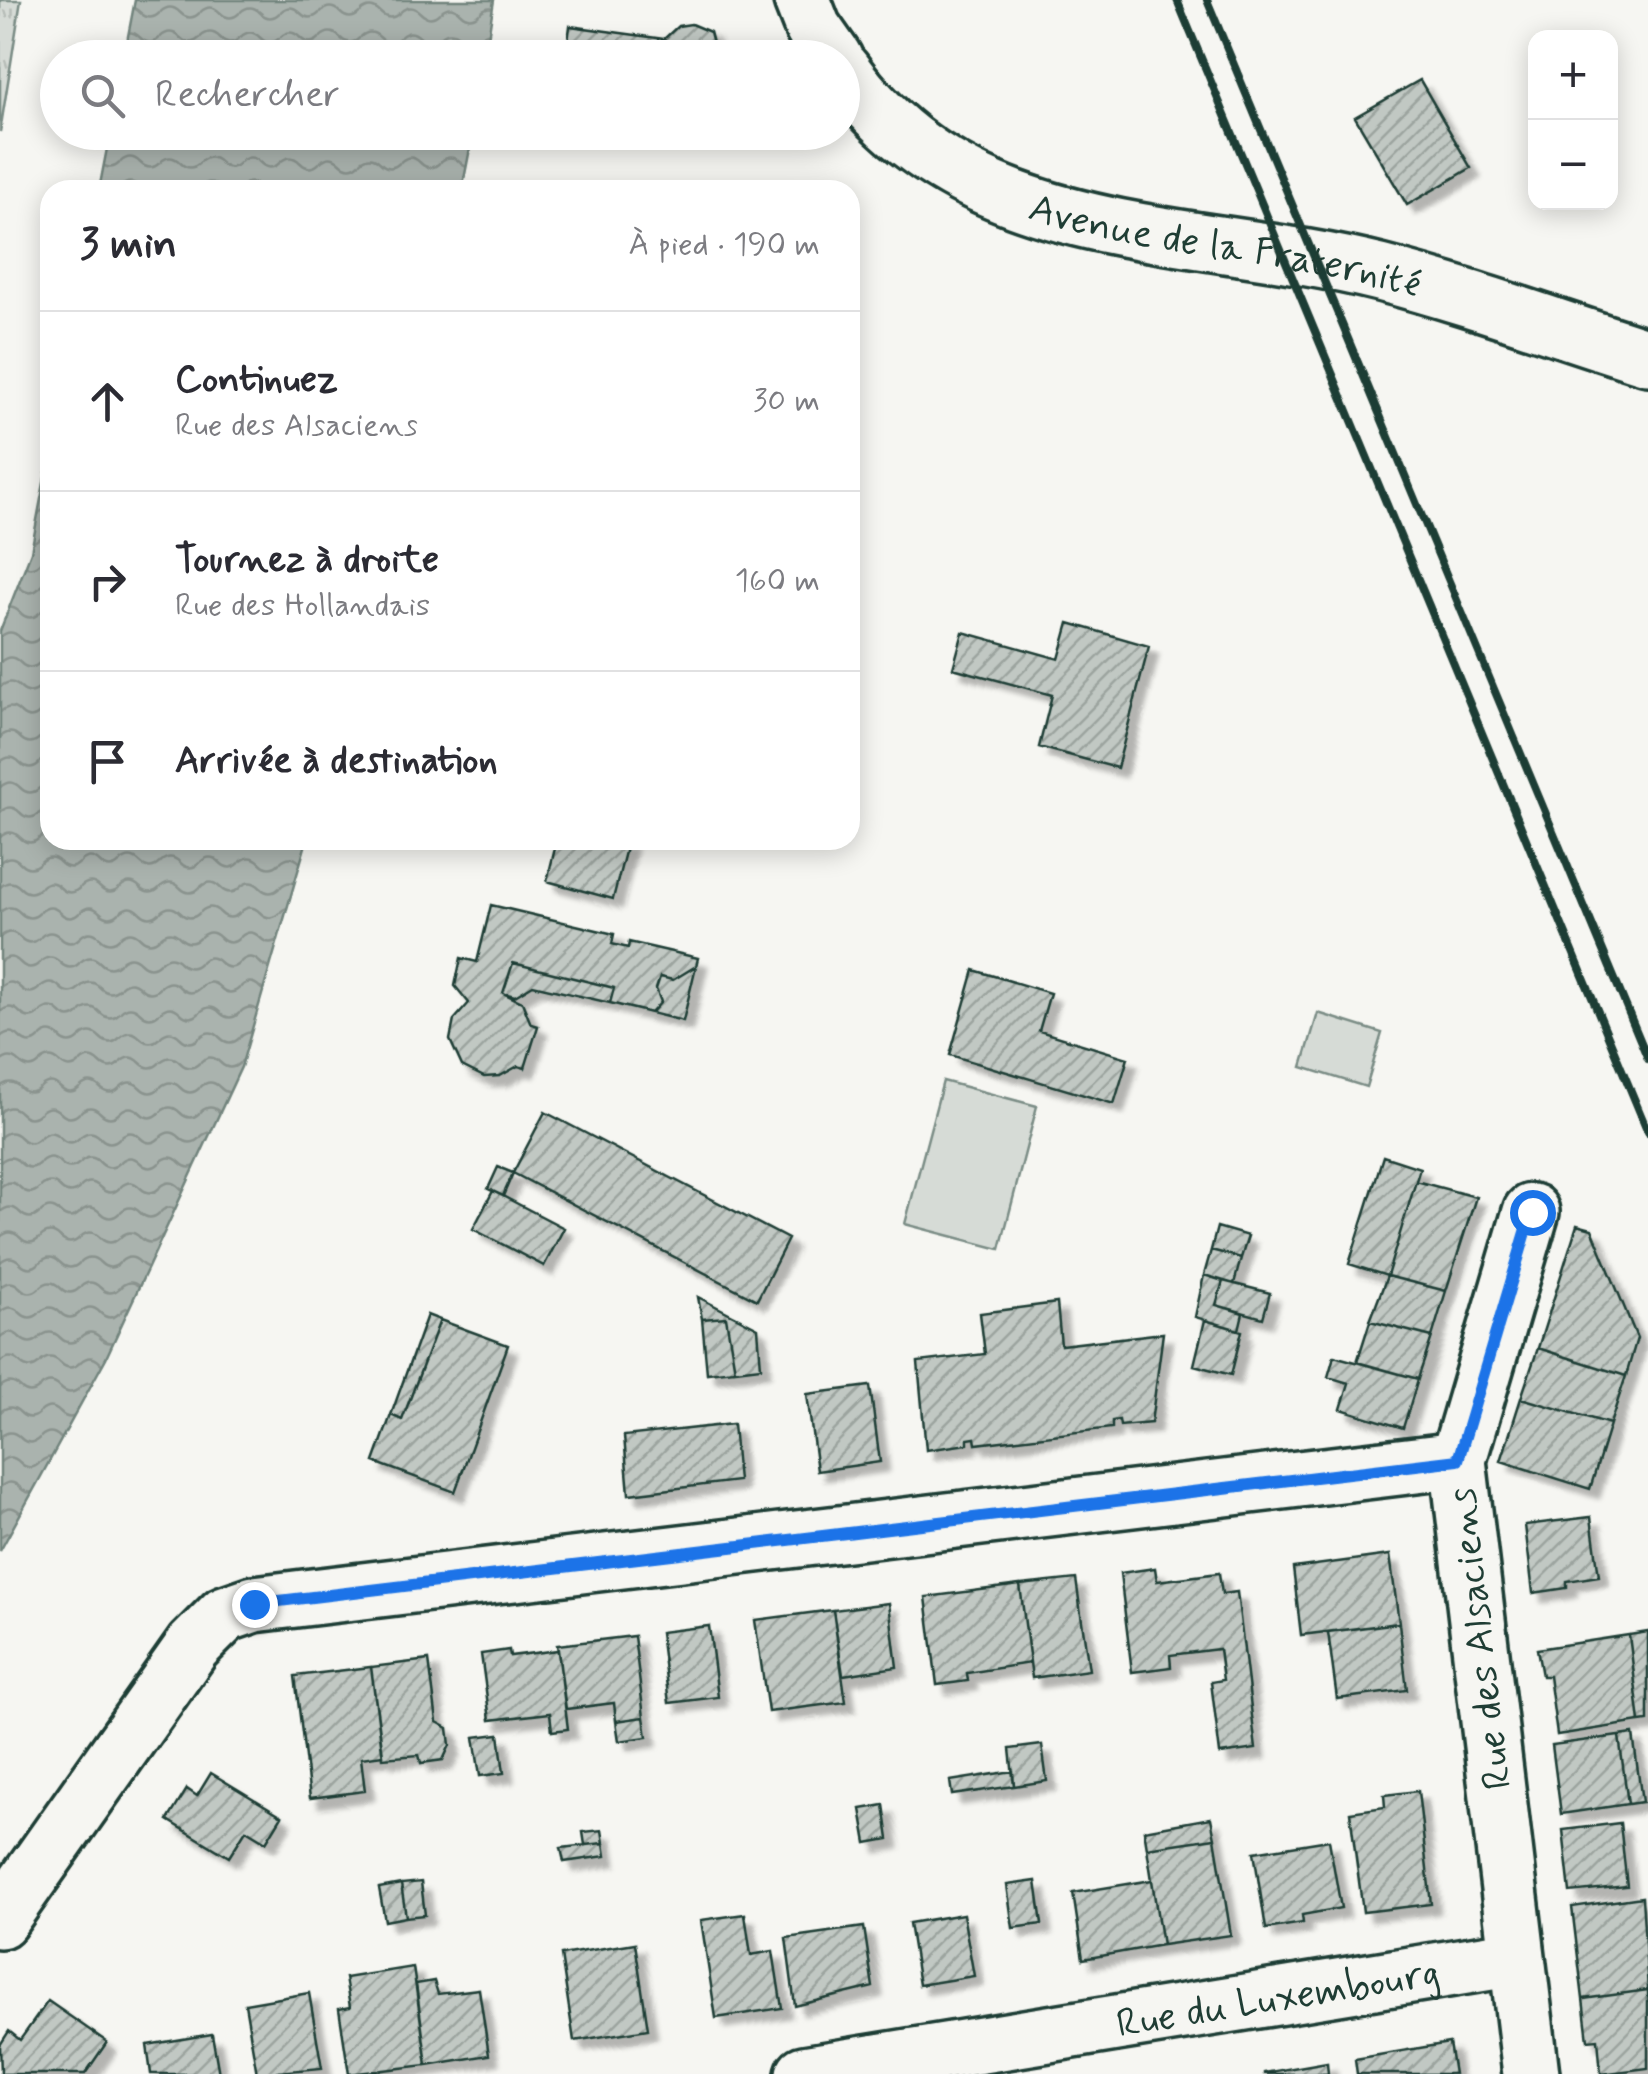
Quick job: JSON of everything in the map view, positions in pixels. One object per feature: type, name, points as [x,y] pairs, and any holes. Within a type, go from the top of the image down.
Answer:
[{"type":"street","points":[[802,0],[821,40]]},
{"type":"street","name":"Avenue de la Fraternité","points":[[860,95],[921,152],[990,192],[1092,223],[1378,273],[1648,357]]},
{"type":"street","name":"Rue des Alsaciens","points":[[1530,2074],[1458,1460],[1532,1212]]},
{"type":"street","points":[[0,1920],[193,1646],[226,1614],[254,1604],[1458,1460]]},
{"type":"street","name":"Rue du Luxembourg","points":[[804,2074],[1515,1958]]},
{"type":"green space","points":[[0,0],[21,0],[0,132]]},
{"type":"green space","points":[[1318,1013],[1382,1033],[1366,1087],[1302,1067]]},
{"type":"green space","points":[[943,1081],[1037,1106],[1000,1249],[905,1224]]},
{"type":"water","points":[[135,0],[494,0],[488,40],[127,40]]},
{"type":"water","points":[[107,150],[470,150],[464,180],[101,180]]},
{"type":"water","points":[[40,504],[40,850],[304,850],[241,1067],[106,1358],[0,1551],[0,631],[31,552]]},
{"type":"building","points":[[691,24],[710,32],[712,40],[568,40],[570,26],[664,39],[678,26]]},
{"type":"building","points":[[1420,80],[1471,168],[1407,205],[1355,117]]},
{"type":"building","points":[[1069,623],[1149,646],[1117,768],[1039,747],[1052,695],[953,668],[963,632],[1059,659]]},
{"type":"building","points":[[555,850],[625,850],[613,899],[547,881]]},
{"type":"building","points":[[491,905],[614,934],[612,944],[628,948],[629,942],[698,958],[696,966],[673,980],[660,977],[656,989],[661,1002],[651,1013],[610,1003],[614,988],[513,963],[503,993],[522,1002],[531,1024],[538,1026],[525,1068],[518,1066],[500,1076],[484,1077],[462,1066],[450,1040],[454,1020],[469,1003],[455,986],[461,958],[477,962]]},
{"type":"building","points":[[513,963],[614,988],[610,1003],[533,985],[515,996],[503,993]]},
{"type":"building","points":[[696,966],[683,1021],[651,1013],[661,1002],[656,989],[660,977],[673,980]]},
{"type":"building","points":[[974,970],[1050,993],[1039,1031],[1128,1058],[1114,1104],[950,1055]]},
{"type":"building","points":[[545,1112],[788,1239],[757,1300],[513,1173]]},
{"type":"building","points":[[1383,1156],[1420,1168],[1387,1276],[1349,1264]]},
{"type":"building","points":[[498,1167],[513,1173],[503,1196],[488,1189]]},
{"type":"building","points":[[1416,1181],[1476,1197],[1446,1291],[1387,1276]]},
{"type":"building","points":[[493,1191],[564,1228],[544,1266],[473,1229]]},
{"type":"building","points":[[1577,1225],[1592,1229],[1637,1338],[1626,1376],[1538,1348]]},
{"type":"building","points":[[1217,1227],[1248,1236],[1241,1258],[1211,1250]]},
{"type":"building","points":[[1211,1250],[1241,1258],[1234,1284],[1204,1275]]},
{"type":"building","points":[[1204,1275],[1223,1281],[1216,1305],[1243,1313],[1239,1330],[1195,1317]]},
{"type":"building","points":[[1387,1276],[1446,1291],[1432,1337],[1370,1321]]},
{"type":"building","points":[[1223,1281],[1270,1293],[1263,1318],[1216,1305]]},
{"type":"building","points":[[698,1297],[758,1328],[761,1367],[735,1370],[726,1317],[702,1319]]},
{"type":"building","points":[[1057,1303],[1061,1345],[1163,1333],[1151,1423],[1120,1426],[1119,1420],[1112,1421],[1112,1428],[976,1444],[975,1438],[968,1439],[968,1444],[926,1450],[918,1362],[985,1354],[980,1313]]},
{"type":"building","points":[[427,1315],[440,1320],[402,1420],[391,1415]]},
{"type":"building","points":[[726,1317],[735,1370],[707,1373],[702,1319]]},
{"type":"building","points":[[440,1320],[508,1345],[455,1492],[374,1462],[391,1415],[402,1420]]},
{"type":"building","points":[[1205,1320],[1242,1331],[1231,1375],[1194,1365]]},
{"type":"building","points":[[1370,1321],[1432,1337],[1418,1379],[1357,1362]]},
{"type":"building","points":[[1538,1348],[1626,1376],[1610,1424],[1521,1398]]},
{"type":"building","points":[[1334,1356],[1418,1379],[1403,1428],[1341,1409],[1349,1383],[1328,1377]]},
{"type":"building","points":[[870,1386],[880,1462],[817,1471],[807,1394]]},
{"type":"building","points":[[1521,1398],[1610,1424],[1590,1489],[1501,1461]]},
{"type":"building","points":[[733,1424],[738,1481],[629,1494],[624,1436]]},
{"type":"building","points":[[1591,1517],[1599,1576],[1567,1581],[1567,1588],[1533,1593],[1525,1525]]},
{"type":"building","points":[[1390,1555],[1399,1623],[1301,1635],[1293,1568]]},
{"type":"building","points":[[1155,1568],[1157,1581],[1219,1573],[1222,1594],[1237,1592],[1256,1749],[1220,1754],[1211,1682],[1223,1680],[1219,1649],[1170,1655],[1171,1667],[1132,1672],[1120,1573]]},
{"type":"building","points":[[1076,1579],[1089,1670],[1032,1678],[1020,1585]]},
{"type":"building","points":[[1020,1585],[1030,1663],[967,1673],[968,1681],[937,1685],[926,1597]]},
{"type":"building","points":[[889,1603],[897,1667],[843,1675],[833,1610]]},
{"type":"building","points":[[833,1610],[846,1702],[768,1712],[755,1620]]},
{"type":"building","points":[[1399,1623],[1407,1690],[1337,1699],[1328,1632]]},
{"type":"building","points":[[709,1626],[718,1697],[669,1703],[660,1632]]},
{"type":"building","points":[[1648,1632],[1648,1721],[1640,1722],[1629,1635]]},
{"type":"building","points":[[1629,1635],[1640,1722],[1557,1735],[1549,1676],[1542,1676],[1537,1649]]},
{"type":"building","points":[[634,1636],[644,1717],[616,1721],[614,1703],[566,1709],[557,1645]]},
{"type":"building","points":[[509,1650],[510,1656],[558,1650],[568,1729],[552,1731],[550,1713],[490,1720],[481,1654]]},
{"type":"building","points":[[429,1660],[437,1722],[448,1728],[450,1745],[443,1760],[421,1763],[419,1755],[383,1758],[371,1667]]},
{"type":"building","points":[[371,1667],[383,1755],[361,1758],[365,1791],[310,1798],[295,1676]]},
{"type":"building","points":[[644,1717],[647,1737],[619,1741],[616,1721]]},
{"type":"building","points":[[499,1734],[504,1773],[480,1776],[474,1737]]},
{"type":"building","points":[[1633,1734],[1642,1802],[1628,1804],[1619,1736]]},
{"type":"building","points":[[1619,1736],[1628,1804],[1561,1814],[1552,1745]]},
{"type":"building","points":[[1042,1745],[1047,1781],[1014,1786],[1010,1749]]},
{"type":"building","points":[[1013,1771],[1014,1786],[952,1795],[950,1781]]},
{"type":"building","points":[[211,1773],[282,1816],[266,1842],[246,1830],[229,1857],[168,1820],[187,1789],[197,1796]]},
{"type":"building","points":[[1418,1791],[1431,1904],[1363,1912],[1350,1812],[1385,1807],[1384,1795]]},
{"type":"building","points":[[884,1805],[889,1839],[867,1843],[861,1809]]},
{"type":"building","points":[[1211,1818],[1215,1838],[1147,1848],[1144,1830]]},
{"type":"building","points":[[1620,1823],[1627,1886],[1570,1892],[1563,1830]]},
{"type":"building","points":[[602,1830],[604,1843],[585,1845],[583,1832]]},
{"type":"building","points":[[1215,1838],[1231,1935],[1162,1945],[1147,1848]]},
{"type":"building","points":[[1329,1840],[1341,1908],[1302,1915],[1303,1923],[1266,1929],[1254,1852]]},
{"type":"building","points":[[604,1843],[606,1856],[564,1862],[561,1848]]},
{"type":"building","points":[[1152,1880],[1162,1945],[1083,1959],[1073,1893]]},
{"type":"building","points":[[1036,1881],[1042,1924],[1013,1928],[1007,1885]]},
{"type":"building","points":[[421,1882],[425,1915],[406,1917],[401,1884]]},
{"type":"building","points":[[401,1884],[406,1917],[385,1921],[379,1888]]},
{"type":"building","points":[[1642,1897],[1648,1990],[1583,1999],[1572,1907]]},
{"type":"building","points":[[745,1914],[751,1955],[773,1951],[782,2008],[716,2018],[701,1920]]},
{"type":"building","points":[[963,1914],[974,1976],[919,1985],[909,1923]]},
{"type":"building","points":[[864,1927],[873,1987],[795,2006],[786,1938]]},
{"type":"building","points":[[635,1943],[648,2029],[574,2041],[561,1955]]},
{"type":"building","points":[[413,1967],[427,2065],[349,2074],[339,2009],[350,2007],[345,1978]]},
{"type":"building","points":[[434,1981],[438,1994],[479,1989],[489,2055],[427,2065],[416,1984]]},
{"type":"building","points":[[1648,1990],[1648,2068],[1601,2074],[1598,2039],[1588,2040],[1583,1999]]},
{"type":"building","points":[[309,1993],[322,2068],[257,2074],[245,2004]]},
{"type":"building","points":[[48,2001],[107,2042],[85,2074],[1,2074],[0,2045],[9,2031],[20,2040]]},
{"type":"building","points":[[212,2034],[219,2074],[151,2074],[147,2045]]},
{"type":"building","points":[[1449,2043],[1454,2074],[1357,2074],[1355,2059]]},
{"type":"building","points":[[1327,2062],[1328,2074],[1264,2074],[1264,2073]]},
{"type":"railway","points":[[1177,0],[1648,1132]]},
{"type":"railway","points":[[1207,0],[1648,1059]]},
{"type":"route","points":[[254,1604],[1458,1460],[1532,1212]]}]
